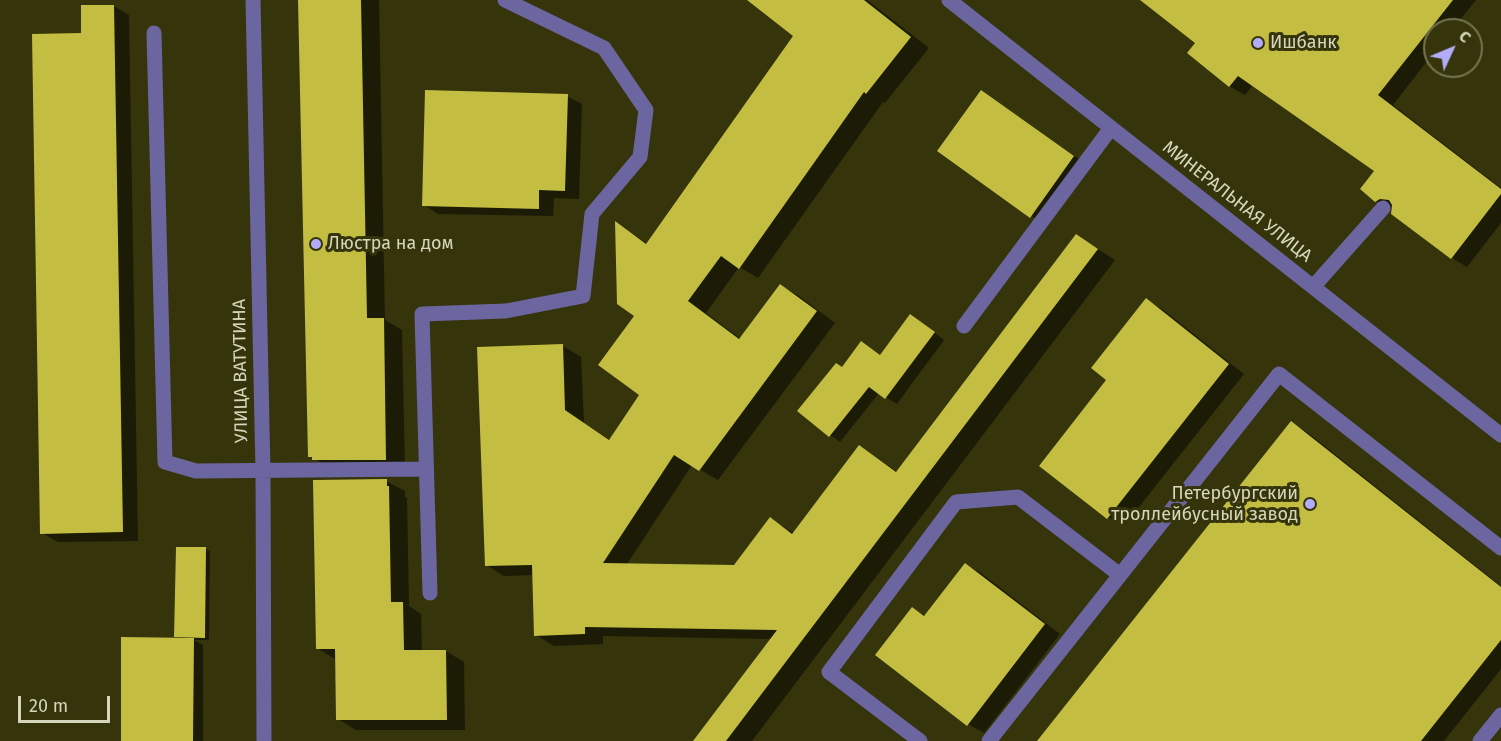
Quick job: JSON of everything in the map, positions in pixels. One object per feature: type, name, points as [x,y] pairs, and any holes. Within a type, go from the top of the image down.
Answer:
[{"type":"street","name":"УЛИЦА ВАТУТИНА","points":[[253,0],[263,471],[264,741]]},
{"type":"street","points":[[430,593],[422,314],[506,311],[583,296],[592,214],[640,157],[646,110],[604,48],[505,0]]},
{"type":"street","name":"МИНЕРАЛЬНАЯ УЛИЦА","points":[[949,0],[1501,435]]},
{"type":"street","points":[[154,33],[165,462],[196,471],[426,469]]},
{"type":"street","points":[[964,326],[1111,128]]},
{"type":"street","points":[[1313,287],[1383,208]]},
{"type":"street","points":[[988,741],[1279,374],[1501,548]]},
{"type":"street","points":[[920,741],[829,672],[956,502],[1018,498],[1120,575]]},
{"type":"street","points":[[1480,741],[1501,715]]},
{"type":"building","points":[[298,0],[361,0],[367,318],[384,318],[386,460],[312,460],[312,457],[308,457]]},
{"type":"building","points":[[747,0],[864,0],[911,37],[866,94],[864,92],[739,269],[721,256],[688,301],[739,339],[780,284],[817,311],[699,471],[674,455],[603,563],[734,565],[770,517],[792,534],[859,445],[896,472],[1076,234],[1098,249],[726,741],[693,741],[777,630],[585,627],[585,634],[534,636],[532,565],[485,566],[477,347],[563,344],[565,410],[609,440],[639,395],[598,365],[634,316],[617,304],[615,221],[646,244],[793,36]]},
{"type":"building","points":[[1140,0],[1453,0],[1439,18],[1423,18],[1423,38],[1378,95],[1501,189],[1501,194],[1451,259],[1391,214],[1392,205],[1389,200],[1380,199],[1375,202],[1360,189],[1374,171],[1238,76],[1229,87],[1187,53],[1195,43]]},
{"type":"building","points":[[81,5],[114,5],[123,532],[40,534],[32,34],[81,33]]},
{"type":"building","points":[[425,90],[568,94],[565,191],[539,190],[539,209],[422,206]]},
{"type":"building","points":[[981,90],[1074,156],[1030,218],[937,151]]},
{"type":"building","points":[[1146,298],[1229,364],[1107,519],[1039,466],[1106,380],[1091,368]]},
{"type":"building","points":[[910,314],[935,332],[885,399],[869,387],[829,437],[797,411],[836,363],[842,367],[861,341],[880,355]]},
{"type":"building","name":"Петербургский троллейбусный завод","points":[[1291,421],[1501,587],[1501,640],[1421,741],[1037,741]]},
{"type":"building","points":[[387,479],[391,602],[403,602],[404,650],[446,650],[447,720],[336,720],[335,649],[316,649],[313,480]]},
{"type":"building","points":[[176,547],[206,547],[205,638],[174,637]]},
{"type":"building","points":[[965,563],[1045,624],[967,726],[875,655],[912,607],[924,616]]},
{"type":"building","points":[[121,637],[194,638],[193,741],[121,741]]},
{"type":"place","name":"Ишбанк","points":[[1258,43]]},
{"type":"place","name":"Люстра на дом","points":[[316,244]]},
{"type":"place","name":"Петербургский троллейбусный завод","points":[[1310,504]]}]
